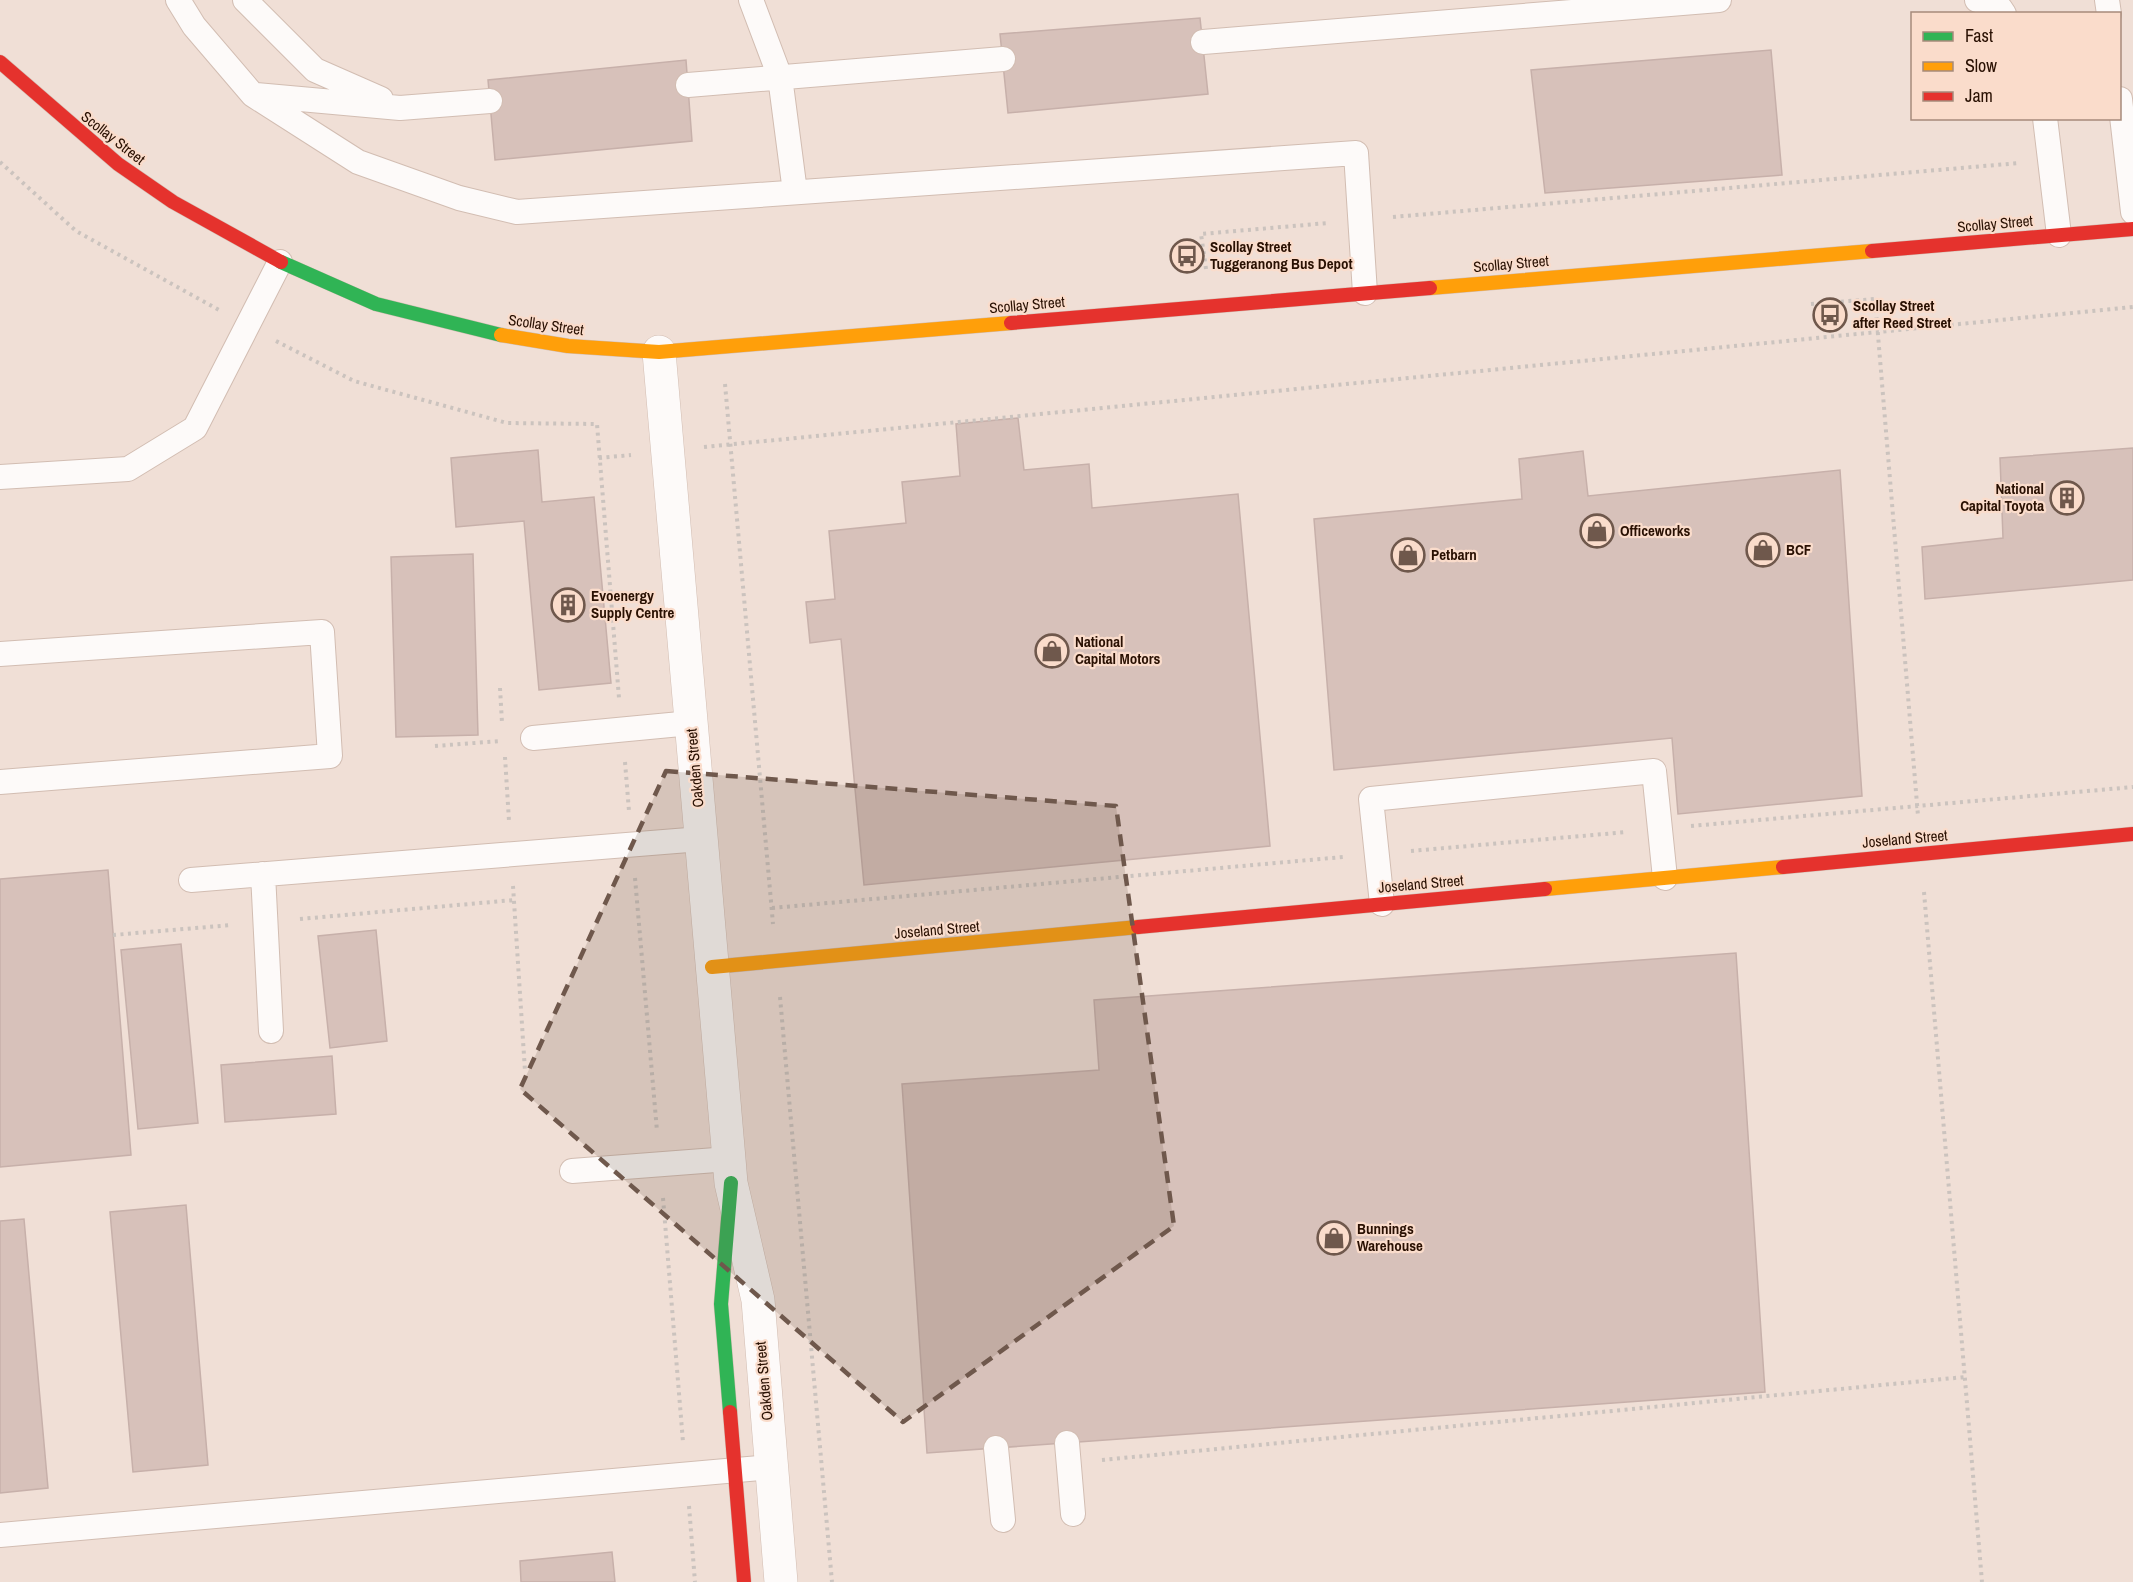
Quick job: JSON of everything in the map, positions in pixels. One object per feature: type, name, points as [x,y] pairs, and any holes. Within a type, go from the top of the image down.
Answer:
[{"type":"street","name":"Scollay Street","points":[[0,62],[72,127],[118,164],[173,202],[280,262],[376,304],[478,331],[568,346],[659,352],[2133,229]]},
{"type":"street","name":"Oakden Street","points":[[659,352],[730,1171],[758,1300],[781,1582]]},
{"type":"street","name":"Joseland Street","points":[[712,967],[2133,834]]},
{"type":"street","name":"Oakden Street","points":[[730,1171],[721,1304],[744,1582]]},
{"type":"lane","points":[[177,0],[194,26],[253,94],[358,162],[459,198],[517,212],[1356,153],[1365,293]]},
{"type":"lane","points":[[245,0],[315,70],[400,108]]},
{"type":"lane","points":[[751,0],[780,77],[795,192]]},
{"type":"lane","points":[[1203,42],[1719,0]]},
{"type":"lane","points":[[1977,0],[2000,8],[2003,12]]},
{"type":"lane","points":[[688,84],[1003,58]]},
{"type":"lane","points":[[253,94],[400,108],[490,101]]},
{"type":"lane","points":[[2121,108],[2133,212]]},
{"type":"lane","points":[[2045,120],[2059,235]]},
{"type":"lane","points":[[0,477],[128,469],[195,428],[280,262]]},
{"type":"lane","points":[[0,654],[322,632],[330,756],[0,782]]},
{"type":"lane","points":[[533,738],[691,723]]},
{"type":"lane","points":[[1382,904],[1371,799],[1654,771],[1665,878]]},
{"type":"lane","points":[[191,880],[701,839]]},
{"type":"lane","points":[[263,874],[271,1030]]},
{"type":"lane","points":[[572,1171],[660,1164],[730,1171]]},
{"type":"lane","points":[[996,1448],[1003,1520]]},
{"type":"lane","points":[[1068,1453],[1072,1514]]},
{"type":"lane","points":[[0,1535],[771,1467]]},
{"type":"path","points":[[1211,306],[1201,234],[2050,160]]},
{"type":"path","points":[[1810,304],[1875,299],[1982,1582]]},
{"type":"path","points":[[599,458],[2133,307]]},
{"type":"path","points":[[597,424],[695,1582]]},
{"type":"path","points":[[435,746],[533,738]]},
{"type":"path","points":[[772,908],[2133,787]]},
{"type":"path","points":[[113,935],[514,900]]},
{"type":"path","points":[[1068,1453],[1965,1377]]},
{"type":"highlighted area","points":[[666,771],[1116,806],[1174,1226],[903,1422],[520,1089]]},
{"type":"building","points":[[1200,18],[1208,94],[1008,113],[1000,34]]},
{"type":"building","points":[[1771,50],[1782,175],[1545,193],[1531,70]]},
{"type":"building","points":[[686,60],[692,141],[495,160],[488,80]]},
{"type":"building","points":[[1018,418],[1024,470],[1089,464],[1092,508],[1238,494],[1270,846],[864,885],[841,639],[810,643],[806,602],[835,599],[829,531],[906,523],[902,482],[960,476],[956,424]]},
{"type":"building","name":"National Capital Toyota","points":[[2133,448],[2133,580],[1925,599],[1922,547],[2003,538],[2000,458]]},
{"type":"building","name":"Evoenergy Supply Centre","points":[[538,450],[542,502],[594,497],[611,683],[539,690],[524,521],[456,527],[451,458]]},
{"type":"building","points":[[1583,451],[1588,496],[1840,470],[1862,796],[1678,814],[1672,738],[1334,770],[1314,519],[1522,499],[1519,459]]},
{"type":"building","points":[[473,554],[478,735],[396,737],[391,557]]},
{"type":"building","points":[[108,870],[131,1155],[0,1167],[0,879]]},
{"type":"building","points":[[376,930],[387,1041],[330,1048],[318,936]]},
{"type":"building","points":[[181,944],[198,1123],[138,1129],[121,950]]},
{"type":"building","name":"Bunnings Warehouse","points":[[1736,953],[1765,1392],[927,1453],[902,1084],[1099,1070],[1094,1000]]},
{"type":"building","points":[[332,1056],[336,1114],[225,1122],[221,1065]]},
{"type":"building","points":[[186,1205],[208,1465],[133,1472],[110,1212]]},
{"type":"building","points":[[24,1219],[48,1488],[0,1493],[0,1221]]},
{"type":"building","points":[[612,1552],[615,1582],[521,1582],[520,1561]]},
{"type":"traffic: fast","points":[[281,262],[376,304],[501,335]]},
{"type":"traffic: fast","points":[[730,1412],[721,1304],[731,1183]]},
{"type":"traffic: slow","points":[[1430,288],[1872,251]]},
{"type":"traffic: slow","points":[[501,335],[568,346],[659,352],[1011,323]]},
{"type":"traffic: slow","points":[[1545,889],[1783,867]]},
{"type":"traffic: slow","points":[[712,967],[1138,927]]},
{"type":"traffic: jam","points":[[0,62],[118,164],[173,202],[281,262]]},
{"type":"traffic: jam","points":[[1872,251],[2133,229]]},
{"type":"traffic: jam","points":[[1011,323],[1430,288]]},
{"type":"traffic: jam","points":[[1783,867],[2133,834]]},
{"type":"traffic: jam","points":[[1138,927],[1545,889]]},
{"type":"traffic: jam","points":[[730,1412],[744,1582]]},
{"type":"place","name":"Scollay Street Tuggeranong Bus Depot","points":[[1187,256]]},
{"type":"place","name":"Scollay Street after Reed Street","points":[[1830,315]]},
{"type":"place","name":"National Capital Toyota","points":[[2067,498]]},
{"type":"place","name":"Officeworks","points":[[1597,531]]},
{"type":"place","name":"BCF","points":[[1763,550]]},
{"type":"place","name":"Petbarn","points":[[1408,555]]},
{"type":"place","name":"Evoenergy Supply Centre","points":[[568,605]]},
{"type":"place","name":"National Capital Motors","points":[[1052,651]]},
{"type":"place","name":"Bunnings Warehouse","points":[[1334,1238]]}]
